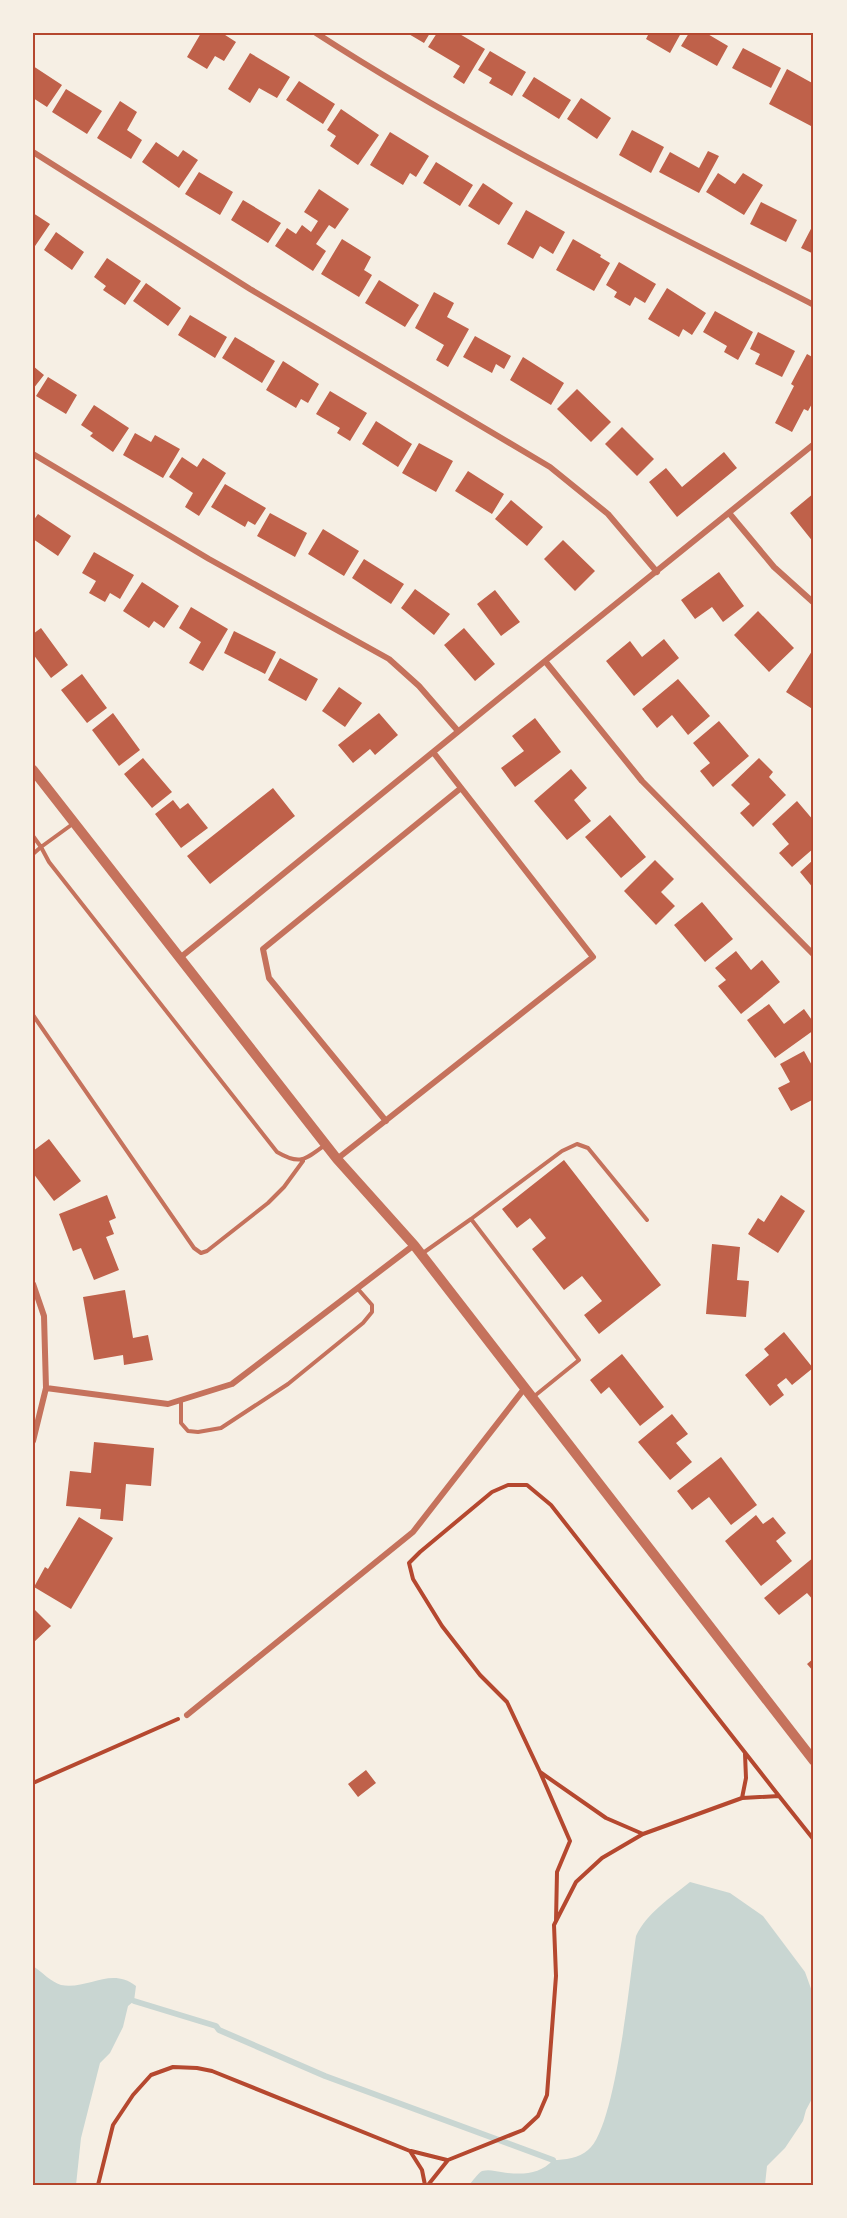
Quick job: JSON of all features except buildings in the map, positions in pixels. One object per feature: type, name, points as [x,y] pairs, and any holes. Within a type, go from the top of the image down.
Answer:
[{"type":"street","points":[[316,33],[366,66],[568,179],[814,305]]},
{"type":"street","points":[[33,152],[250,289],[550,467],[608,514],[657,572]]},
{"type":"street","points":[[181,957],[814,444]]},
{"type":"street","points":[[33,453],[209,559],[389,659],[419,686],[458,731]]},
{"type":"street","points":[[729,513],[774,567],[814,603]]},
{"type":"street","points":[[544,661],[642,781],[814,955]]},
{"type":"street","points":[[337,1159],[593,957],[432,752]]},
{"type":"street","points":[[33,770],[337,1159],[422,1254],[814,1761]]},
{"type":"street","points":[[386,1121],[268,978],[263,949],[461,788]]},
{"type":"street","points":[[46,1388],[168,1404],[232,1384],[414,1245]]},
{"type":"street","points":[[33,1284],[44,1316],[46,1388],[33,1441]]},
{"type":"street","points":[[187,1714],[413,1532],[528,1394]]},
{"type":"lane","points":[[33,854],[74,823]]},
{"type":"lane","points":[[33,836],[49,862],[277,1152],[291,1160],[303,1160]]},
{"type":"lane","points":[[33,1015],[194,1248],[201,1253],[207,1251],[268,1203],[284,1187],[303,1160],[325,1144]]},
{"type":"lane","points":[[422,1254],[562,1151],[577,1144],[588,1148],[647,1220]]},
{"type":"lane","points":[[471,1219],[579,1360],[528,1394]]},
{"type":"lane","points":[[181,1400],[181,1423],[188,1431],[198,1432],[221,1428],[288,1384],[363,1323],[372,1312],[372,1305],[358,1289]]},
{"type":"path","points":[[426,2185],[448,2160],[523,2130],[538,2115],[547,2095],[556,1976],[557,1872],[570,1841],[507,1702],[480,1675],[442,1626],[413,1579],[409,1563],[492,1492],[508,1485],[527,1485],[551,1505],[814,1840]]},
{"type":"path","points":[[33,1783],[187,1714]]},
{"type":"path","points":[[742,1798],[746,1779],[745,1753]]},
{"type":"path","points":[[540,1772],[606,1818],[643,1834]]},
{"type":"path","points":[[556,1922],[576,1882],[602,1858],[643,1834],[742,1798],[779,1796]]},
{"type":"path","points":[[98,2185],[113,2125],[133,2095],[151,2074],[172,2067],[212,2071],[410,2151],[448,2160]]},
{"type":"path","points":[[410,2151],[422,2170],[426,2185]]},
{"type":"shaded area","points":[[690,1882],[730,1893],[763,1916],[805,1972],[814,1997],[814,2095],[803,2121],[785,2148],[767,2166],[765,2185],[469,2185],[482,2171],[529,2173],[542,2169],[553,2160],[572,2158],[588,2150],[598,2136],[614,2083],[626,2015],[636,1936],[653,1913]]},
{"type":"shaded area","points":[[33,1966],[61,1985],[71,1986],[118,1978],[127,1980],[136,1986],[134,2001],[128,2006],[123,2027],[110,2053],[100,2063],[81,2138],[76,2185],[33,2185]]},
{"type":"waterway","points":[[134,2001],[216,2026],[219,2030],[325,2076],[553,2160]]}]
